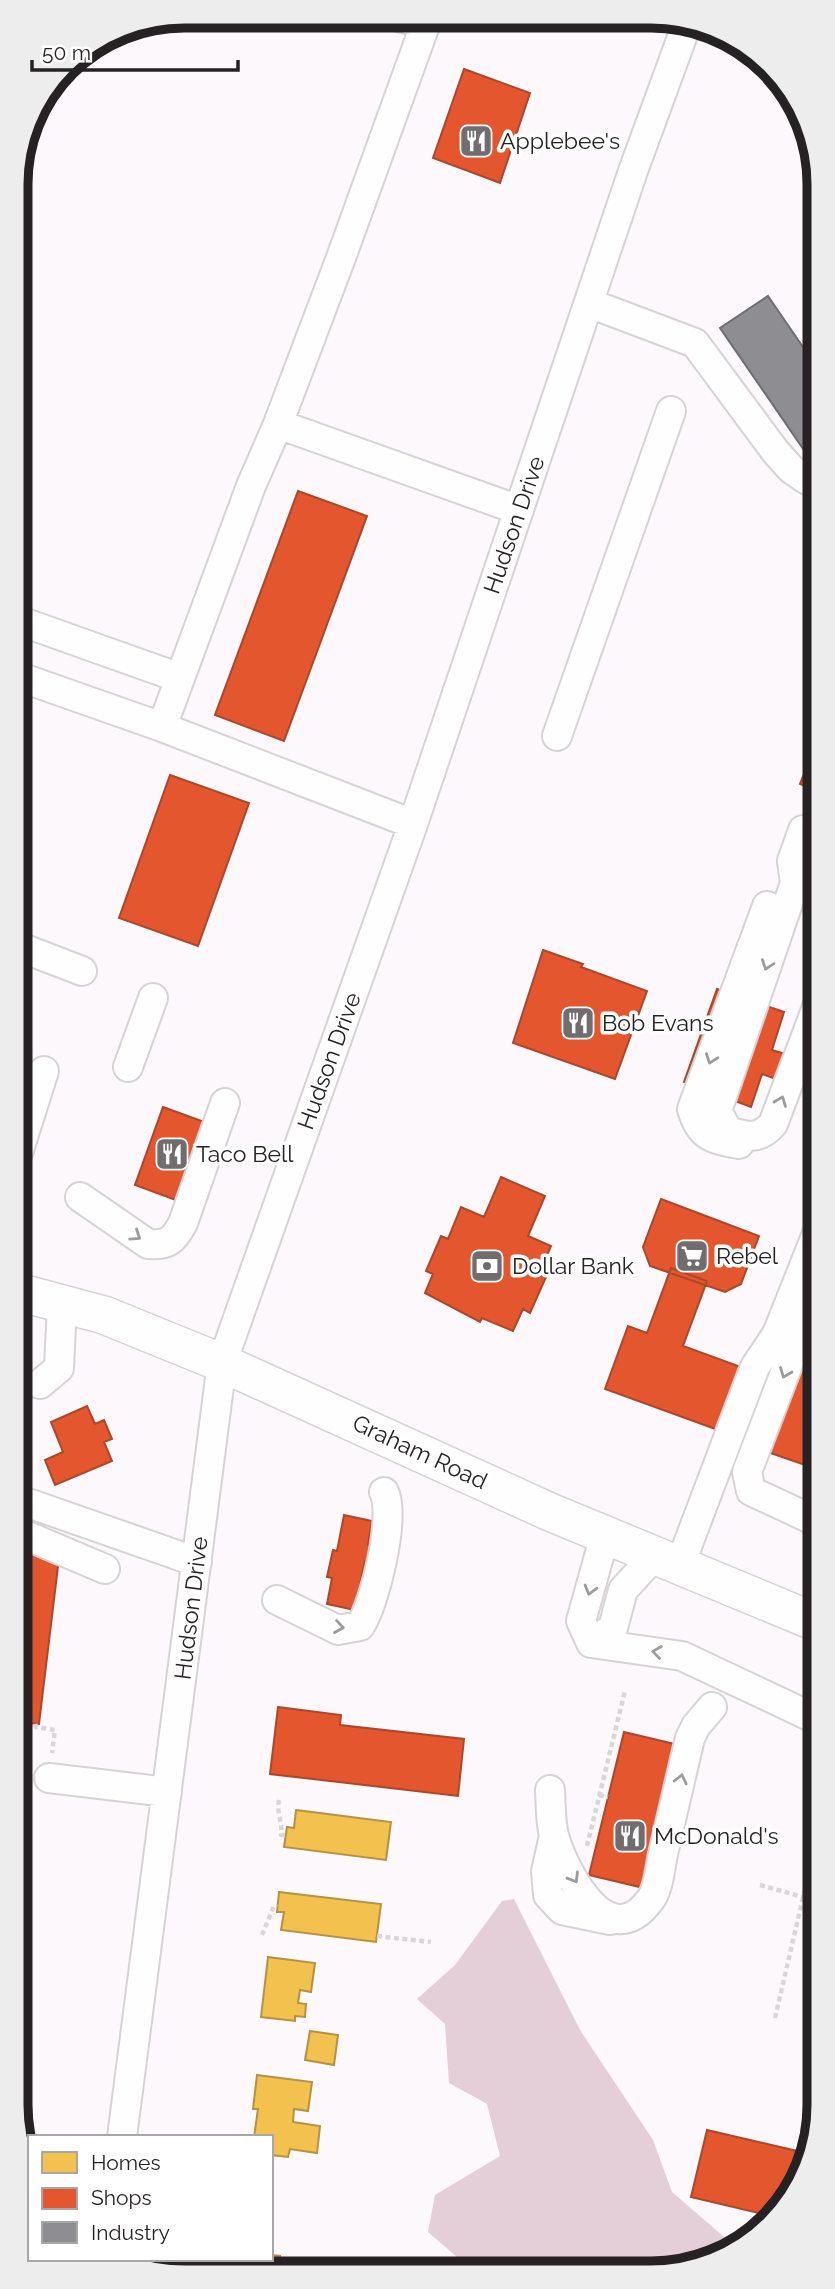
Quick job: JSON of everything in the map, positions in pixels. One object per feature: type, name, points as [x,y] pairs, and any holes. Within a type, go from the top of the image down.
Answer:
[{"type":"main road","name":"Graham Road","points":[[28,1295],[104,1315],[222,1363],[605,1535],[807,1618]]},
{"type":"street","points":[[162,727],[425,28]]},
{"type":"street","name":"Hudson Drive","points":[[122,2135],[222,1363],[413,824],[589,303],[684,31]]},
{"type":"street","points":[[589,303],[695,343],[775,451],[791,469],[807,480]]},
{"type":"street","points":[[557,736],[671,411]]},
{"type":"street","points":[[278,424],[519,510]]},
{"type":"street","points":[[28,624],[180,678]]},
{"type":"street","points":[[28,680],[162,727],[413,824]]},
{"type":"street","points":[[803,830],[792,862],[794,883],[717,1111],[728,1131],[750,1138],[765,1133],[773,1124],[807,1034]]},
{"type":"street","points":[[28,950],[82,971]]},
{"type":"street","points":[[128,1067],[153,999]]},
{"type":"street","points":[[28,1121],[44,1071]]},
{"type":"street","points":[[80,1198],[148,1244],[161,1245],[174,1240],[183,1223],[225,1103]]},
{"type":"street","points":[[592,1643],[613,1629],[623,1590],[667,1560],[755,1367],[777,1334],[807,1259]]},
{"type":"street","points":[[40,1384],[59,1368],[62,1304]]},
{"type":"street","points":[[807,1315],[747,1472],[746,1481],[751,1491],[807,1517]]},
{"type":"street","points":[[277,1600],[338,1630],[359,1626],[371,1601],[389,1512],[389,1502],[384,1492]]},
{"type":"street","points":[[31,1504],[197,1562]]},
{"type":"street","points":[[592,1643],[581,1621],[605,1535]]},
{"type":"street","points":[[28,1536],[106,1569]]},
{"type":"street","points":[[592,1643],[682,1657],[720,1672],[807,1715]]},
{"type":"street","points":[[550,1790],[554,1836],[545,1885],[553,1903],[576,1915],[616,1920],[631,1916],[652,1898],[690,1738],[712,1707]]},
{"type":"street","points":[[49,1778],[167,1793]]},
{"type":"path","points":[[586,1849],[625,1691]]},
{"type":"path","points":[[36,1724],[36,1727],[55,1730],[49,1778]]},
{"type":"path","points":[[599,1795],[608,1797]]},
{"type":"path","points":[[279,1800],[277,1817],[282,1827],[281,1835],[286,1835]]},
{"type":"path","points":[[775,2018],[807,1880]]},
{"type":"path","points":[[760,1885],[803,1897]]},
{"type":"path","points":[[262,1935],[274,1906],[277,1907]]},
{"type":"path","points":[[377,1936],[431,1942]]},
{"type":"shaded area","points":[[514,1899],[580,2030],[653,2140],[672,2192],[728,2240],[701,2253],[661,2261],[462,2261],[428,2232],[435,2195],[500,2156],[487,2104],[449,2083],[445,2024],[417,1999],[455,1965],[502,1901]]},
{"type":"building: Homes","points":[[296,1810],[391,1822],[386,1860],[284,1847],[287,1827],[294,1828]]},
{"type":"building: Homes","points":[[279,1892],[381,1904],[376,1942],[281,1930],[284,1912],[277,1912]]},
{"type":"building: Homes","points":[[268,1957],[315,1963],[311,1992],[300,1990],[298,2003],[306,2004],[305,2017],[295,2016],[295,2021],[261,2017]]},
{"type":"building: Homes","points":[[310,2031],[338,2035],[334,2065],[305,2060]]},
{"type":"building: Homes","points":[[257,2075],[312,2082],[308,2111],[294,2109],[293,2122],[320,2126],[317,2153],[290,2149],[288,2157],[273,2155],[273,2135],[254,2135],[258,2109],[253,2109]]},
{"type":"building: Homes","points":[[273,2255],[280,2256],[280,2261],[273,2261]]},
{"type":"building: Shops","name":"Applebee's","points":[[464,69],[530,93],[500,183],[433,158]]},
{"type":"building: Shops","points":[[298,491],[367,516],[284,741],[215,715]]},
{"type":"building: Shops","points":[[807,766],[807,787],[800,784]]},
{"type":"building: Shops","points":[[170,775],[249,803],[198,946],[119,918]]},
{"type":"building: Shops","name":"Bob Evans","points":[[543,950],[647,991],[615,1079],[513,1043]]},
{"type":"building: Shops","points":[[717,989],[784,1012],[772,1050],[785,1054],[776,1079],[762,1074],[751,1107],[684,1082]]},
{"type":"building: Shops","name":"Taco Bell","points":[[163,1107],[210,1124],[181,1202],[135,1185]]},
{"type":"building: Shops","points":[[501,1177],[545,1196],[528,1236],[551,1246],[539,1274],[546,1277],[530,1313],[523,1309],[513,1331],[482,1318],[480,1322],[425,1293],[433,1274],[426,1271],[441,1236],[448,1239],[461,1207],[484,1217]]},
{"type":"building: Shops","points":[[661,1199],[759,1236],[741,1284],[725,1292],[650,1266],[643,1247]]},
{"type":"building: Shops","points":[[671,1268],[707,1281],[683,1346],[741,1367],[718,1430],[605,1389],[628,1326],[647,1333]]},
{"type":"building: Shops","points":[[804,1363],[807,1364],[807,1466],[765,1451],[788,1370],[800,1374]]},
{"type":"building: Shops","points":[[87,1406],[95,1424],[104,1420],[112,1439],[104,1442],[112,1461],[55,1485],[45,1460],[63,1452],[51,1422]]},
{"type":"building: Shops","points":[[344,1515],[372,1521],[368,1545],[379,1547],[376,1563],[365,1561],[355,1610],[327,1604],[332,1578],[327,1577],[333,1550],[337,1551]]},
{"type":"building: Shops","points":[[28,1554],[59,1558],[39,1724],[28,1723]]},
{"type":"building: Shops","points":[[278,1707],[341,1715],[340,1725],[464,1739],[458,1796],[270,1774]]},
{"type":"building: Shops","name":"McDonald's","points":[[624,1732],[683,1746],[648,1889],[589,1875]]},
{"type":"building: Shops","points":[[707,2130],[800,2152],[786,2183],[762,2214],[691,2197]]},
{"type":"building: Industry","points":[[768,296],[807,353],[807,455],[720,328]]},
{"type":"place","name":"Applebee's","points":[[476,141]]},
{"type":"place","name":"Bob Evans","points":[[578,1023]]},
{"type":"place","name":"Taco Bell","points":[[172,1154]]},
{"type":"place","name":"Rebel","points":[[692,1256]]},
{"type":"place","name":"Dollar Bank","points":[[487,1266]]},
{"type":"place","name":"McDonald's","points":[[630,1836]]}]
